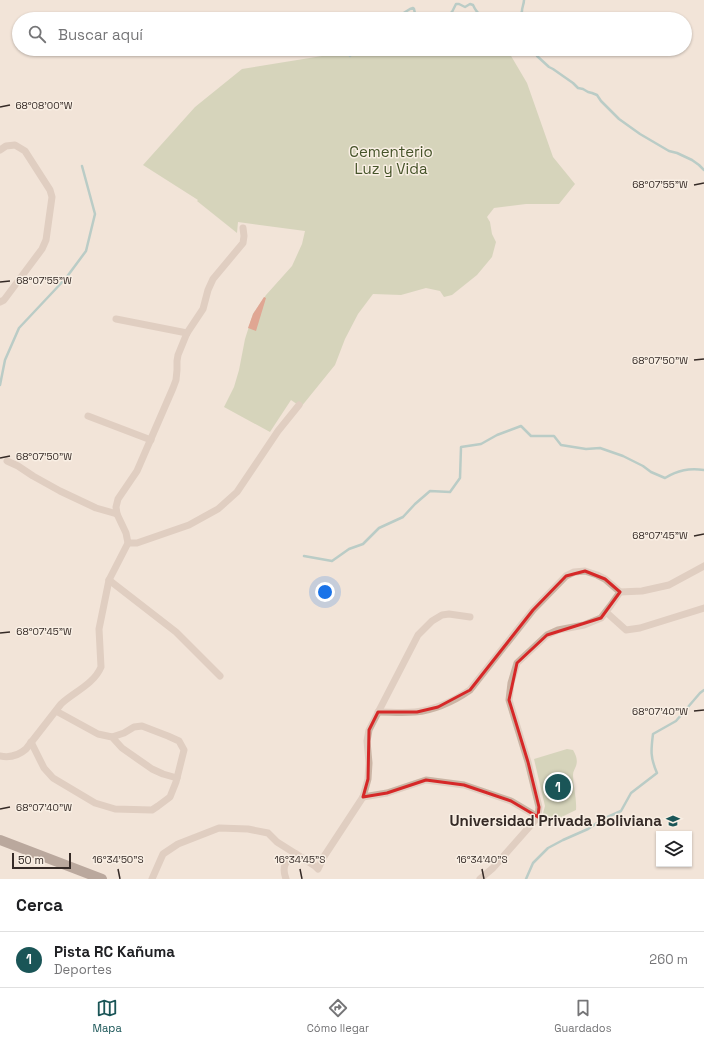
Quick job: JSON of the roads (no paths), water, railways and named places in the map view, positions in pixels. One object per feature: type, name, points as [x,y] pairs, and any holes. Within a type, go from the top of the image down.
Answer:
[{"type":"main road","points":[[0,840],[102,879]]},
{"type":"street","points":[[0,150],[6,146],[15,145],[25,151],[50,190],[52,197],[46,240],[42,249],[4,300],[0,302]]},
{"type":"street","points":[[0,756],[8,757],[20,754],[67,699],[90,682],[99,673],[101,667],[99,629],[109,580],[128,543],[126,533],[117,514],[116,507],[118,499],[137,471],[174,388],[177,361],[187,333],[203,309],[208,290],[213,279],[243,243],[243,228]]},
{"type":"street","points":[[116,319],[187,333]]},
{"type":"street","points":[[128,543],[137,542],[189,524],[218,509],[237,492],[278,431],[299,405]]},
{"type":"street","points":[[88,416],[150,440]]},
{"type":"street","points":[[7,460],[60,492],[96,508],[117,514]]},
{"type":"street","points":[[378,712],[417,712],[438,707],[457,699],[470,690],[533,610],[566,576],[574,572],[585,571],[597,575],[605,579],[620,592],[642,591],[669,585],[704,566]]},
{"type":"street","points":[[109,580],[176,632],[220,676]]},
{"type":"street","points":[[480,879],[493,868],[538,817],[539,807],[528,762],[509,700],[511,683],[517,663],[547,635],[558,630],[584,625],[601,618],[620,592]]},
{"type":"street","points":[[606,612],[626,630],[640,628],[704,608]]},
{"type":"street","points":[[152,879],[163,854],[178,844],[219,828],[248,829],[268,834],[277,842],[318,869],[323,858],[363,797],[368,779],[369,762],[367,741],[369,730],[418,636],[432,620],[442,615],[449,614],[470,617]]},
{"type":"street","points":[[31,742],[44,768],[52,778],[95,803],[115,809],[152,810],[170,797],[176,782],[184,750],[179,741],[142,726],[112,737],[98,734],[56,711]]},
{"type":"street","points":[[112,737],[122,748],[152,769],[177,778]]},
{"type":"street","points":[[363,797],[387,793],[426,780],[464,785],[511,801],[538,817]]},
{"type":"street","points":[[286,879],[284,868],[286,861],[296,854]]},
{"type":"waterway","points":[[522,12],[524,0]]},
{"type":"waterway","points":[[452,12],[456,4],[465,7],[470,4],[473,5],[477,12]]},
{"type":"waterway","points":[[405,12],[413,8],[415,12]]},
{"type":"waterway","points":[[537,56],[549,67],[578,88],[597,95],[619,119],[640,134],[669,151],[692,160],[704,170]]},
{"type":"waterway","points":[[0,385],[5,360],[19,328],[66,278],[86,251],[95,214],[82,166]]},
{"type":"waterway","points":[[304,556],[332,561],[349,549],[363,544],[379,528],[403,517],[430,491],[450,492],[460,478],[461,447],[481,444],[497,435],[521,426],[531,436],[554,436],[561,445],[586,449],[600,448],[623,456],[665,478],[684,470],[704,470]]},
{"type":"waterway","points":[[526,879],[533,863],[548,848],[621,811],[631,793],[657,773],[652,754],[653,734],[676,721],[704,690]]},
{"type":"place","name":"Pista RC Kañuma","points":[[558,787]]},
{"type":"place","name":"Universidad Privada Boliviana","points":[[673,821]]},
{"type":"park label","name":"Cementerio Luz y Vida","points":[[391,160]]}]
